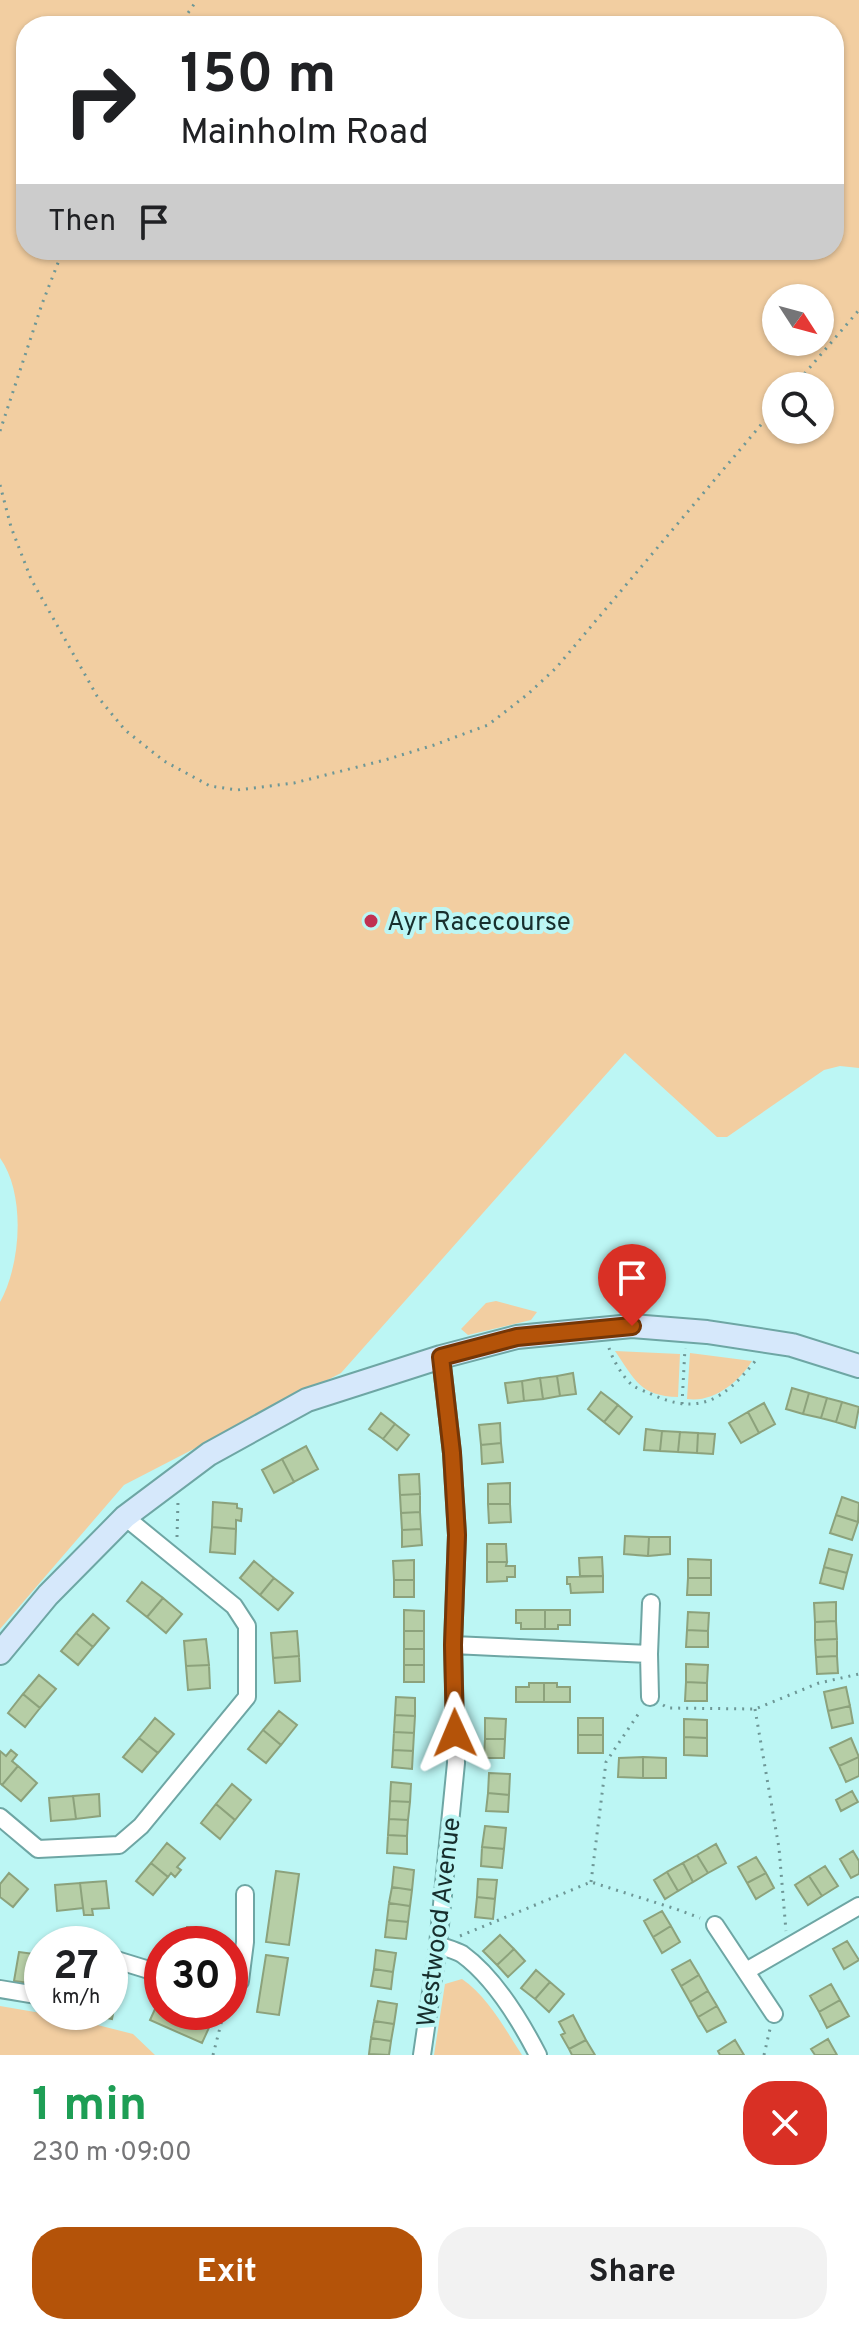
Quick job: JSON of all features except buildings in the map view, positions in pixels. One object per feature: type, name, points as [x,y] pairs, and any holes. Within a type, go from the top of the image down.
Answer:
[{"type":"street","points":[[0,1653],[48,1595],[125,1517],[209,1454],[307,1400],[441,1357],[517,1337],[632,1326],[792,1345],[859,1366]]},
{"type":"street","name":"Westwood Avenue","points":[[422,2055],[438,1945],[456,1763],[453,1645],[457,1535],[441,1357]]},
{"type":"street","points":[[0,1817],[38,1849],[119,1845],[141,1826],[247,1697],[247,1626],[234,1606],[125,1517]]},
{"type":"street","points":[[650,1697],[651,1603]]},
{"type":"street","points":[[453,1645],[649,1654]]},
{"type":"street","points":[[245,1894],[245,1926]]},
{"type":"street","points":[[748,1970],[859,1906]]},
{"type":"street","points":[[715,1925],[748,1970],[774,2014]]},
{"type":"street","points":[[438,1945],[460,1953],[486,1976],[538,2055]]},
{"type":"street","points":[[0,1989],[24,1993]]},
{"type":"path","points":[[0,431],[59,260]]},
{"type":"path","points":[[806,372],[859,310]]},
{"type":"path","points":[[0,485],[11,527],[31,579],[97,696],[125,730],[164,761],[210,786],[237,790],[294,783],[385,760],[488,725],[556,668],[762,424]]},
{"type":"path","points":[[602,1329],[612,1359],[632,1385],[667,1402],[694,1406],[719,1396],[739,1381],[756,1360],[759,1340]]},
{"type":"path","points":[[682,1404],[687,1331]]},
{"type":"path","points":[[169,1484],[178,1496],[177,1551],[173,1556]]},
{"type":"path","points":[[591,1882],[606,1762],[650,1697],[668,1708],[755,1709],[819,1683],[859,1674]]},
{"type":"path","points":[[755,1709],[779,1848],[788,1947]]},
{"type":"path","points":[[438,1945],[591,1882],[715,1925]]},
{"type":"path","points":[[764,2055],[774,2014]]},
{"type":"path","points":[[213,2055],[219,2030]]},
{"type":"shaded area","name":"Ayr Racecourse","points":[[0,0],[859,0],[859,1068],[840,1066],[824,1070],[727,1137],[717,1137],[625,1053],[341,1373],[124,1485],[0,1629],[0,1302],[13,1269],[16,1250],[18,1230],[14,1190],[0,1158]]},
{"type":"shaded area","points":[[496,1301],[537,1312],[531,1320],[468,1335],[461,1329],[486,1303]]},
{"type":"shaded area","points":[[615,1351],[680,1354],[678,1397],[647,1390],[634,1378]]},
{"type":"shaded area","points":[[690,1353],[752,1361],[740,1376],[716,1394],[687,1399]]},
{"type":"shaded area","points":[[462,1979],[488,2004],[522,2055],[434,2055],[445,1984]]},
{"type":"shaded area","points":[[0,2006],[24,2010],[24,2030],[117,2030],[133,2034],[155,2055],[0,2055]]},
{"type":"place","name":"Ayr Racecourse","points":[[371,921]]},
{"type":"route","points":[[455,1733],[453,1645],[457,1535],[441,1357],[517,1337],[632,1326]]}]
